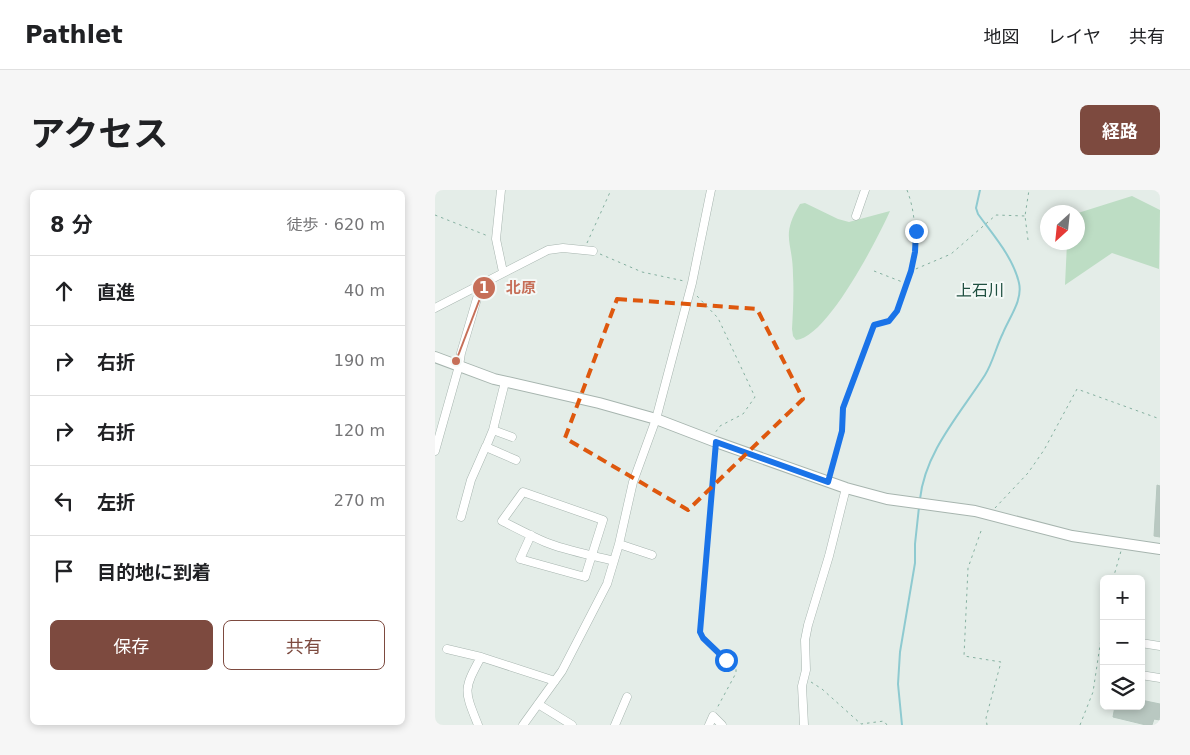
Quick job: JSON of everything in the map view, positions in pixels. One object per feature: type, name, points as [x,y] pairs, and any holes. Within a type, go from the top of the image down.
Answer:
[{"type":"street","points":[[501,190],[496,239],[503,272]]},
{"type":"street","points":[[523,725],[555,681],[607,584],[619,544],[633,482],[656,419],[691,286],[711,190]]},
{"type":"street","points":[[856,216],[865,190]]},
{"type":"street","points":[[435,308],[548,250],[563,248],[593,251]]},
{"type":"street","points":[[435,451],[481,285]]},
{"type":"street","points":[[435,357],[505,382],[599,403],[656,419],[828,482],[887,499],[962,508],[1072,536],[1160,549]]},
{"type":"street","points":[[461,517],[471,480],[493,430],[505,382]]},
{"type":"street","points":[[493,430],[512,437]]},
{"type":"street","points":[[486,446],[486,448],[516,460]]},
{"type":"street","points":[[804,725],[802,686],[806,670],[805,640],[846,488]]},
{"type":"street","points":[[531,536],[521,559],[585,576],[592,555],[603,520],[523,492],[502,521],[546,543],[592,555],[614,561]]},
{"type":"street","points":[[619,544],[652,555]]},
{"type":"street","points":[[1145,644],[1160,646]]},
{"type":"street","points":[[447,649],[481,657],[555,681]]},
{"type":"street","points":[[478,725],[467,699],[468,681],[481,657]]},
{"type":"street","points":[[1145,676],[1160,678]]},
{"type":"street","points":[[615,725],[627,697]]},
{"type":"street","points":[[538,704],[572,725]]},
{"type":"street","points":[[709,725],[713,716],[722,725]]},
{"type":"path","points":[[584,250],[611,190]]},
{"type":"path","points":[[828,482],[842,431],[843,408],[874,325],[889,321],[897,311],[911,271],[915,252],[916,231],[911,199],[907,190]]},
{"type":"path","points":[[1028,240],[1025,216],[1029,190]]},
{"type":"path","points":[[435,215],[458,226],[496,239]]},
{"type":"path","points":[[911,271],[951,254],[996,216],[1025,216]]},
{"type":"path","points":[[593,251],[642,272],[691,286],[718,318],[755,398],[743,414],[720,426],[713,441],[700,632],[713,648],[736,669],[736,673],[713,716]]},
{"type":"path","points":[[874,271],[905,284]]},
{"type":"path","points":[[989,514],[1028,473],[1044,450],[1077,389],[1160,419]]},
{"type":"path","points":[[981,531],[968,568],[964,656],[1001,662],[986,718],[987,725]]},
{"type":"path","points":[[1114,575],[1123,544]]},
{"type":"path","points":[[1080,725],[1093,692],[1104,620]]},
{"type":"path","points":[[804,678],[822,689],[861,724],[884,721],[887,725]]},
{"type":"highlighted area","points":[[617,299],[757,309],[803,399],[688,510],[565,438]]},
{"type":"green space","points":[[1132,196],[1160,210],[1159,269],[1112,253],[1065,285],[1067,250],[1085,250],[1085,211]]},
{"type":"green space","points":[[805,203],[838,219],[849,222],[890,211],[863,263],[836,305],[822,323],[808,335],[796,340],[792,329],[793,282],[789,232],[790,224],[800,204]]},
{"type":"building","points":[[1157,485],[1160,486],[1160,537],[1154,536]]},
{"type":"building","points":[[1145,701],[1160,704],[1160,720],[1154,719],[1152,725],[1113,717],[1114,710],[1145,710]]},
{"type":"waterway","points":[[920,499],[923,482],[936,449],[988,370],[1019,296],[1019,283],[1012,264],[978,214],[976,208],[980,190]]},
{"type":"waterway","points":[[902,725],[898,684],[900,652],[915,563],[919,507]]},
{"type":"place","name":"北原","points":[[456,361]]},
{"type":"district","name":"上石川","points":[[980,290]]},
{"type":"route","points":[[726,660],[703,638],[700,632],[716,442],[828,482],[842,431],[843,408],[874,325],[889,321],[897,311],[911,271],[915,252],[916,231]]}]
